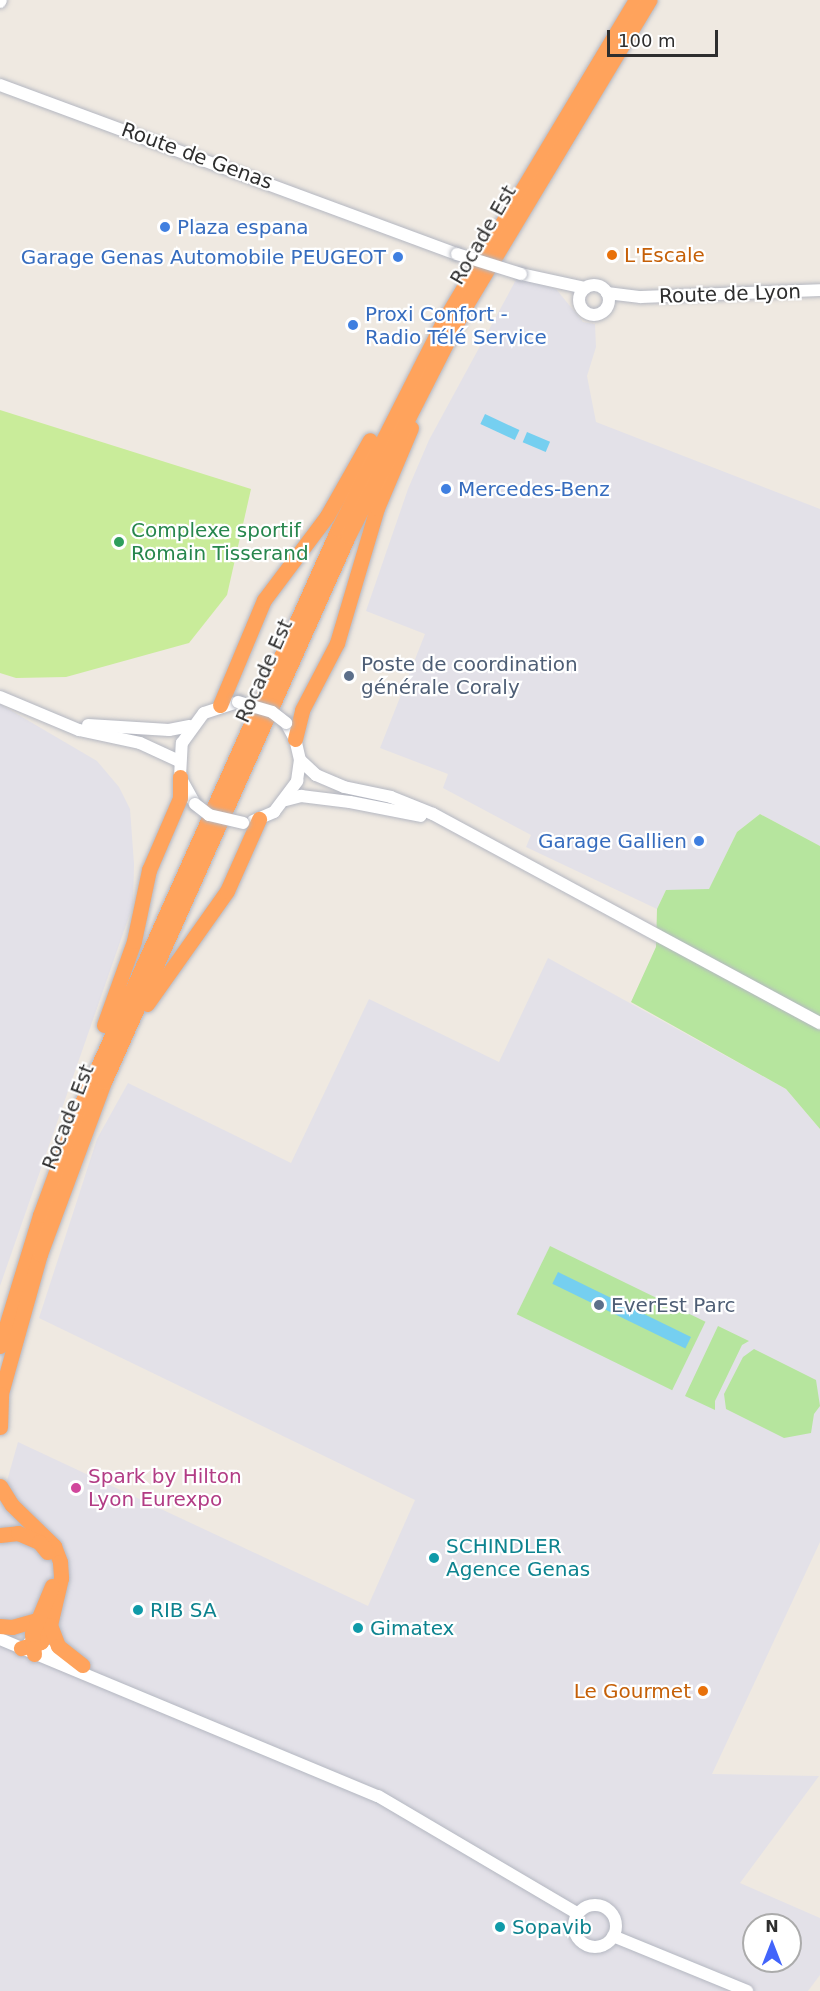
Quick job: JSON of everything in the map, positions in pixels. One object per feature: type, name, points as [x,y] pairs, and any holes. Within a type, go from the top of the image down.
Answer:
[{"type":"highway","name":"Rocade Est","points":[[0,1346],[40,1215],[79,1109],[338,529],[443,321],[636,0]]},
{"type":"highway","name":"Rocade Est","points":[[0,1427],[0,1396],[40,1254],[104,1082],[348,536],[463,310],[650,0]]},
{"type":"highway","points":[[295,738],[302,710],[344,622],[384,490],[463,323],[463,310]]},
{"type":"highway","points":[[220,705],[264,600],[338,499],[434,325],[443,321]]},
{"type":"highway","points":[[79,1109],[79,1093],[134,940],[149,870],[180,798],[179,769]]},
{"type":"highway","points":[[104,1082],[113,1074],[158,985],[227,891],[260,819]]},
{"type":"highway","points":[[0,1486],[12,1505],[54,1546],[60,1562],[61,1578],[30,1649]]},
{"type":"highway","points":[[0,1535],[18,1533],[39,1542],[51,1557],[54,1579],[43,1622],[58,1646],[82,1665]]},
{"type":"highway","points":[[0,1628],[43,1622]]},
{"type":"street","name":"Route de Genas","points":[[0,85],[457,254],[561,286]]},
{"type":"street","points":[[597,285],[607,293],[607,307],[591,314],[561,286],[585,288],[597,285]]},
{"type":"street","points":[[580,303],[585,288]]},
{"type":"street","name":"Route de Lyon","points":[[607,293],[640,297],[820,290]]},
{"type":"street","name":"Route de Lyon","points":[[607,307],[640,297]]},
{"type":"street","points":[[0,697],[79,730],[140,743],[179,769],[195,804],[217,818],[243,823],[260,819],[286,800],[301,796],[379,806],[459,830]]},
{"type":"street","points":[[48,717],[80,724],[136,729],[190,726],[220,705],[238,702],[272,712],[285,723],[295,738],[300,760],[297,781],[286,800]]},
{"type":"street","points":[[179,769],[190,726]]},
{"type":"street","points":[[300,760],[316,776],[344,787],[391,797],[433,814],[459,830],[616,910],[820,1023]]},
{"type":"street","points":[[0,1628],[30,1649],[378,1796],[578,1914]]},
{"type":"street","points":[[0,1639],[82,1665],[140,1694]]},
{"type":"street","points":[[591,1905],[607,1908],[616,1924],[614,1936],[599,1946],[582,1942],[575,1932],[578,1914],[591,1905]]},
{"type":"street","points":[[614,1936],[747,1991]]},
{"type":"shaded area","points":[[517,278],[556,289],[583,322],[595,324],[596,347],[587,376],[596,422],[820,509],[820,846],[760,814],[737,832],[709,890],[666,890],[657,909],[526,847],[531,835],[443,788],[448,774],[380,748],[425,634],[366,611],[408,489],[429,440]]},
{"type":"shaded area","points":[[0,704],[97,761],[119,787],[130,809],[134,864],[133,905],[0,1286]]},
{"type":"shaded area","points":[[548,958],[786,1089],[820,1129],[820,1542],[712,1774],[819,1776],[740,1883],[820,1918],[820,1975],[808,1991],[0,1991],[0,1506],[18,1442],[368,1606],[415,1500],[39,1318],[97,1139],[128,1083],[291,1163],[369,999],[499,1062]]},
{"type":"green space","name":"Complexe sportif Romain Tisserand","points":[[0,410],[251,489],[227,595],[189,643],[66,677],[16,678],[0,673]]},
{"type":"green space","points":[[760,814],[820,846],[820,1129],[786,1089],[631,1002],[656,947],[657,909],[666,890],[709,889],[737,832]]},
{"type":"green space","points":[[550,1246],[705,1322],[672,1390],[517,1314]]},
{"type":"green space","points":[[718,1326],[749,1341],[742,1345],[715,1401],[715,1410],[685,1396]]},
{"type":"green space","points":[[754,1349],[816,1380],[820,1406],[814,1414],[811,1433],[784,1438],[726,1409],[724,1394],[743,1357]]},
{"type":"water","points":[[485,414],[519,430],[515,440],[480,424]]},
{"type":"water","points":[[527,432],[550,442],[546,452],[523,442]]},
{"type":"water","points":[[558,1272],[691,1337],[685,1349],[552,1284]]},
{"type":"place","name":"Plaza espana","points":[[165,227]]},
{"type":"place","name":"L'Escale","points":[[612,255]]},
{"type":"place","name":"Garage Genas Automobile PEUGEOT","points":[[398,257]]},
{"type":"place","name":"Proxi Confort - Radio Télé Service","points":[[353,325]]},
{"type":"place","name":"Mercedes-Benz","points":[[446,489]]},
{"type":"place","name":"Complexe sportif Romain Tisserand","points":[[119,542]]},
{"type":"place","name":"Poste de coordination générale Coraly","points":[[349,676]]},
{"type":"place","name":"Garage Gallien","points":[[699,841]]},
{"type":"place","name":"EverEst Parc","points":[[599,1305]]},
{"type":"place","name":"Spark by Hilton Lyon Eurexpo","points":[[76,1488]]},
{"type":"place","name":"SCHINDLER Agence Genas","points":[[434,1558]]},
{"type":"place","name":"RIB SA","points":[[138,1610]]},
{"type":"place","name":"Gimatex","points":[[358,1628]]},
{"type":"place","name":"Le Gourmet","points":[[703,1691]]},
{"type":"place","name":"Sopavib","points":[[500,1927]]}]
